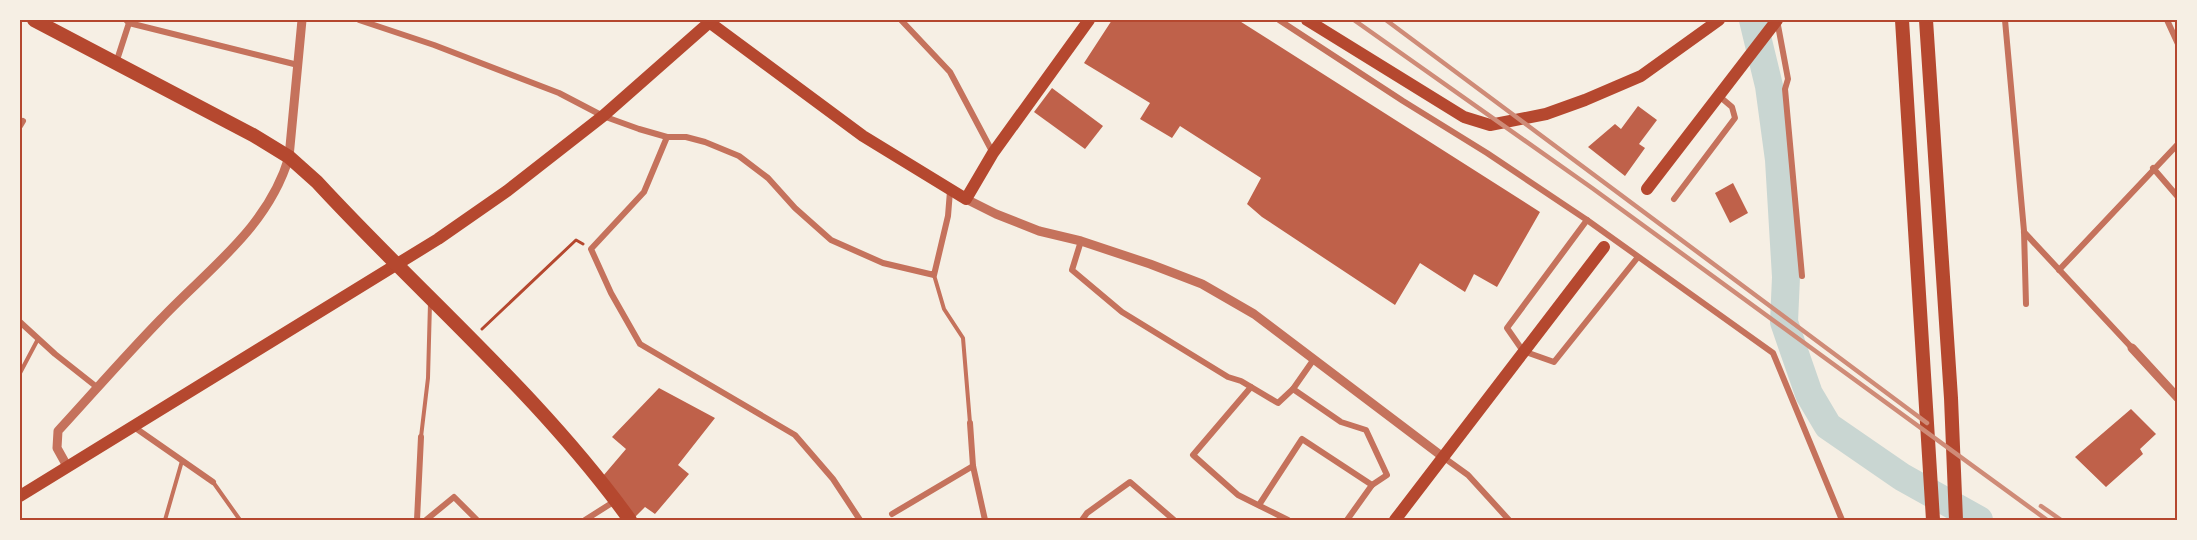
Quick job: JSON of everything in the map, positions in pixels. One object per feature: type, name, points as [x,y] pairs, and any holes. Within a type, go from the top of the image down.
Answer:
[{"type":"highway","points":[[34,20],[254,135],[289,157],[317,182],[532,401],[630,520]]},
{"type":"highway","points":[[1902,20],[1933,520]]},
{"type":"highway","points":[[1926,20],[1951,398],[1956,520]]},
{"type":"main road","points":[[20,496],[438,239],[507,191],[603,116],[711,21],[863,136],[966,200],[993,153],[1089,20]]},
{"type":"main road","points":[[1307,20],[1464,117],[1490,125],[1546,114],[1641,76],[1719,20]]},
{"type":"main road","points":[[1647,189],[1777,20]]},
{"type":"main road","points":[[1395,520],[1604,247]]},
{"type":"street","points":[[67,466],[57,448],[58,431],[160,319],[246,235],[284,175],[289,157],[302,20]]},
{"type":"street","points":[[359,20],[434,45],[559,93],[603,116],[639,129],[667,137],[686,137],[705,142],[739,156],[768,178],[795,208],[831,240],[883,263],[934,275],[948,216],[950,191]]},
{"type":"street","points":[[902,20],[950,72],[993,153]]},
{"type":"street","points":[[1280,20],[1587,220],[1773,353],[1842,520]]},
{"type":"street","points":[[1777,20],[1788,79],[1785,89],[1802,276]]},
{"type":"street","points":[[2005,20],[2024,231],[2026,304]]},
{"type":"street","points":[[2167,20],[2178,44]]},
{"type":"street","points":[[116,63],[128,21],[298,65]]},
{"type":"street","points":[[1674,199],[1735,118],[1732,107],[1721,93]]},
{"type":"street","points":[[667,137],[644,192],[591,249],[611,293],[640,344],[795,435],[833,479],[860,520]]},
{"type":"street","points":[[2059,270],[2178,144]]},
{"type":"street","points":[[2153,168],[2178,197]]},
{"type":"street","points":[[966,200],[1039,231],[1150,264],[1202,284],[1254,314],[1468,475],[1509,520]]},
{"type":"street","points":[[1587,220],[1508,328],[1523,351],[1554,362],[1635,255]]},
{"type":"street","points":[[2024,231],[2178,398]]},
{"type":"street","points":[[1081,242],[1072,270],[1122,312],[1228,377],[1242,381],[1278,403],[1293,389],[1314,359]]},
{"type":"street","points":[[20,322],[98,387]]},
{"type":"street","points":[[1251,387],[1194,455],[1238,495],[1288,520]]},
{"type":"street","points":[[1293,389],[1341,422],[1366,430],[1387,475],[1372,485],[1347,520]]},
{"type":"street","points":[[970,423],[973,466],[984,520]]},
{"type":"street","points":[[134,426],[213,482]]},
{"type":"street","points":[[417,520],[420,437]]},
{"type":"street","points":[[1259,505],[1302,439],[1372,485]]},
{"type":"street","points":[[892,514],[973,466]]},
{"type":"street","points":[[1082,520],[1087,513],[1130,482],[1174,520]]},
{"type":"street","points":[[426,520],[454,497],[477,520]]},
{"type":"street","points":[[585,520],[615,500]]},
{"type":"lane","points":[[934,275],[944,309],[963,338],[970,423]]},
{"type":"lane","points":[[420,437],[428,378],[430,299]]},
{"type":"lane","points":[[20,373],[38,339]]},
{"type":"lane","points":[[165,520],[182,460]]},
{"type":"lane","points":[[213,482],[240,520]]},
{"type":"path","points":[[472,339],[576,240],[591,249]]},
{"type":"building","points":[[1112,20],[1238,20],[1540,212],[1497,287],[1474,274],[1465,292],[1420,263],[1395,305],[1262,217],[1247,204],[1261,178],[1180,126],[1172,138],[1140,119],[1150,103],[1084,63]]},
{"type":"building","points":[[1052,88],[1103,126],[1085,149],[1034,112]]},
{"type":"building","points":[[1638,106],[1657,120],[1639,144],[1645,148],[1625,176],[1588,147],[1615,124],[1621,129]]},
{"type":"building","points":[[1733,183],[1748,213],[1730,223],[1715,193]]},
{"type":"building","points":[[659,388],[715,418],[678,465],[689,474],[655,514],[645,507],[635,517],[603,476],[626,449],[612,437]]},
{"type":"building","points":[[2131,409],[2156,434],[2140,449],[2143,454],[2106,487],[2075,457]]},
{"type":"waterway","points":[[1753,20],[1769,86],[1779,160],[1786,277],[1784,322],[1809,394],[1828,426],[1902,477],[1979,520]]},
{"type":"railway","points":[[1354,20],[1592,188],[2047,520]]},
{"type":"railway","points":[[1386,20],[1927,423]]},
{"type":"railway","points":[[2041,506],[2061,520]]}]
